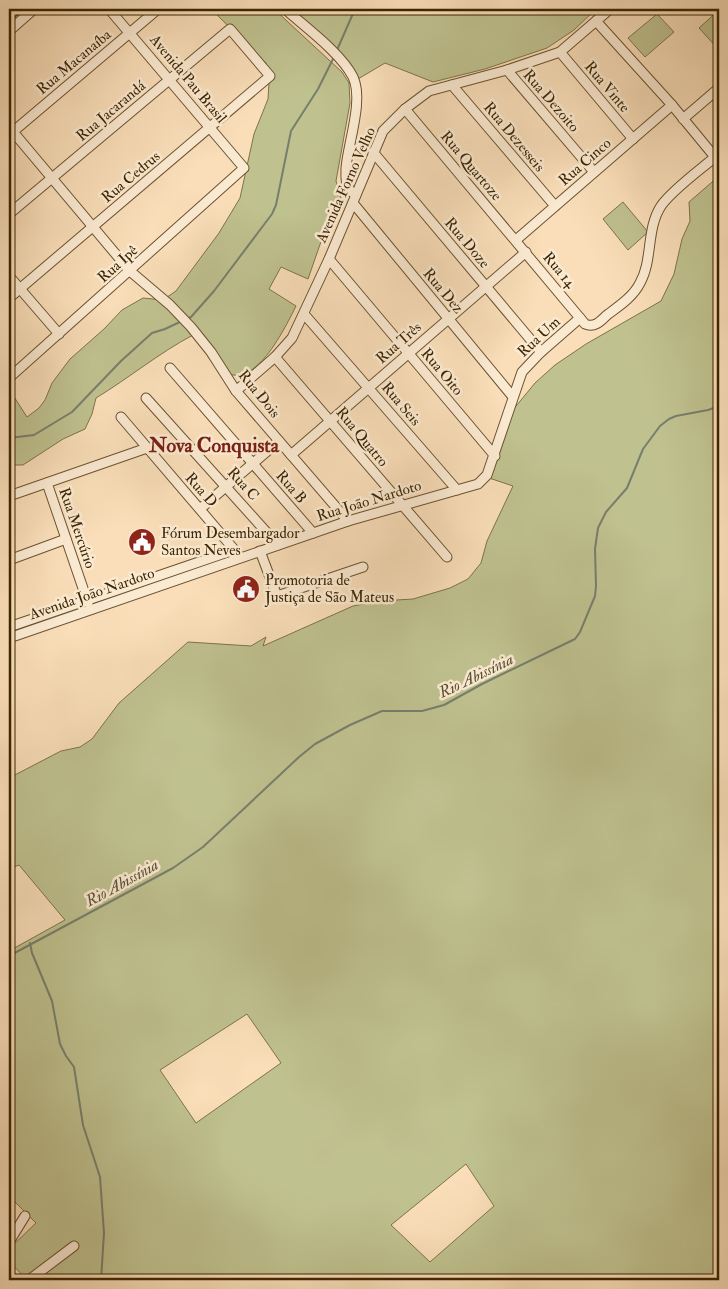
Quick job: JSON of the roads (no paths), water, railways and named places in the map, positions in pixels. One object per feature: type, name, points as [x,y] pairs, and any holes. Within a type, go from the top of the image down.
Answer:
[{"type":"main road","points":[[9,15],[16,9]]},
{"type":"street","points":[[9,31],[34,9]]},
{"type":"street","name":"Avenida Pau Brasil","points":[[109,9],[244,168]]},
{"type":"street","name":"Rua Macanaíba","points":[[10,131],[158,9]]},
{"type":"street","name":"Rua Dez","points":[[285,9],[341,60],[353,77],[356,88],[355,122],[347,160],[346,179],[354,199],[448,319],[513,397]]},
{"type":"street","name":"Avenida Forno Velho","points":[[236,391],[275,357],[292,338],[329,259],[382,131],[429,91],[507,70],[560,52],[610,9]]},
{"type":"street","points":[[596,20],[717,160]]},
{"type":"street","name":"Rua Cedrus","points":[[9,298],[270,76],[230,29]]},
{"type":"street","name":"Rua Jacarandá","points":[[9,214],[230,29]]},
{"type":"street","name":"Rua Vinte","points":[[560,52],[634,139]]},
{"type":"street","name":"Rua Dezoito","points":[[507,70],[594,172]]},
{"type":"street","name":"Rua Dezesseis","points":[[452,85],[556,206]]},
{"type":"street","points":[[683,119],[719,88]]},
{"type":"street","name":"Rua Cinco","points":[[516,240],[672,106]]},
{"type":"street","name":"Rua Quartoze","points":[[406,109],[516,240]]},
{"type":"street","points":[[10,131],[130,271]]},
{"type":"street","name":"Rua Doze","points":[[373,152],[541,352]]},
{"type":"street","name":"Rua Um","points":[[478,484],[487,475],[495,456],[522,372],[541,352],[580,318],[585,324],[590,326],[597,324],[632,294],[640,285],[644,274],[654,224],[661,206],[717,160]]},
{"type":"street","name":"Rua Ipê","points":[[9,378],[244,168]]},
{"type":"street","name":"Rua 14","points":[[516,240],[580,318]]},
{"type":"street","name":"Rua Três","points":[[291,455],[526,252]]},
{"type":"street","name":"Rua Oito","points":[[329,259],[495,456]]},
{"type":"street","name":"Rua Dois","points":[[130,271],[170,305],[191,327],[211,352],[236,391],[348,521]]},
{"type":"street","points":[[9,276],[59,334]]},
{"type":"street","name":"Rua Seis","points":[[304,314],[457,490]]},
{"type":"street","name":"Rua Quatro","points":[[275,357],[447,557]]},
{"type":"street","name":"Rua B","points":[[170,368],[313,532]]},
{"type":"street","name":"Rua C","points":[[146,398],[278,544]]},
{"type":"street","name":"Rua D","points":[[121,417],[241,558]]},
{"type":"street","points":[[200,509],[279,441]]},
{"type":"street","points":[[9,496],[147,448]]},
{"type":"street","name":"Rua Mercúrio","points":[[47,483],[90,609]]},
{"type":"street","name":"Rua João Nardoto","points":[[241,558],[348,521],[478,484]]},
{"type":"street","points":[[9,560],[66,540]]},
{"type":"street","name":"Avenida João Nardoto","points":[[9,627],[234,550]]},
{"type":"street","points":[[260,551],[277,596],[363,567]]},
{"type":"street","name":"Avenida João Nardoto","points":[[9,638],[241,558]]},
{"type":"street","points":[[9,1242],[25,1216]]},
{"type":"street","points":[[29,1280],[74,1246]]},
{"type":"waterway","points":[[337,50],[355,9]]},
{"type":"waterway","points":[[186,319],[191,317],[214,291],[272,214],[276,205],[291,131],[318,89],[334,57]]},
{"type":"waterway","points":[[9,438],[34,435],[72,412],[121,361],[152,333],[182,321]]},
{"type":"waterway","name":"Rio Abissínia","points":[[9,956],[173,868],[203,847],[315,744],[350,725],[382,711],[422,711],[444,705],[482,684],[575,639],[580,632],[595,596],[595,549],[598,528],[606,512],[627,488],[643,449],[660,426],[669,419],[719,406]]},
{"type":"waterway","points":[[30,943],[32,953],[52,1001],[60,1044],[74,1067],[83,1125],[100,1177],[104,1233],[101,1280]]},
{"type":"place","name":"Fórum Desembargador Santos Neves","points":[[142,542]]},
{"type":"place","name":"Promotoria de Justiça de São Mateus","points":[[246,589]]},
{"type":"district","name":"Nova Conquista","points":[[214,445]]}]
